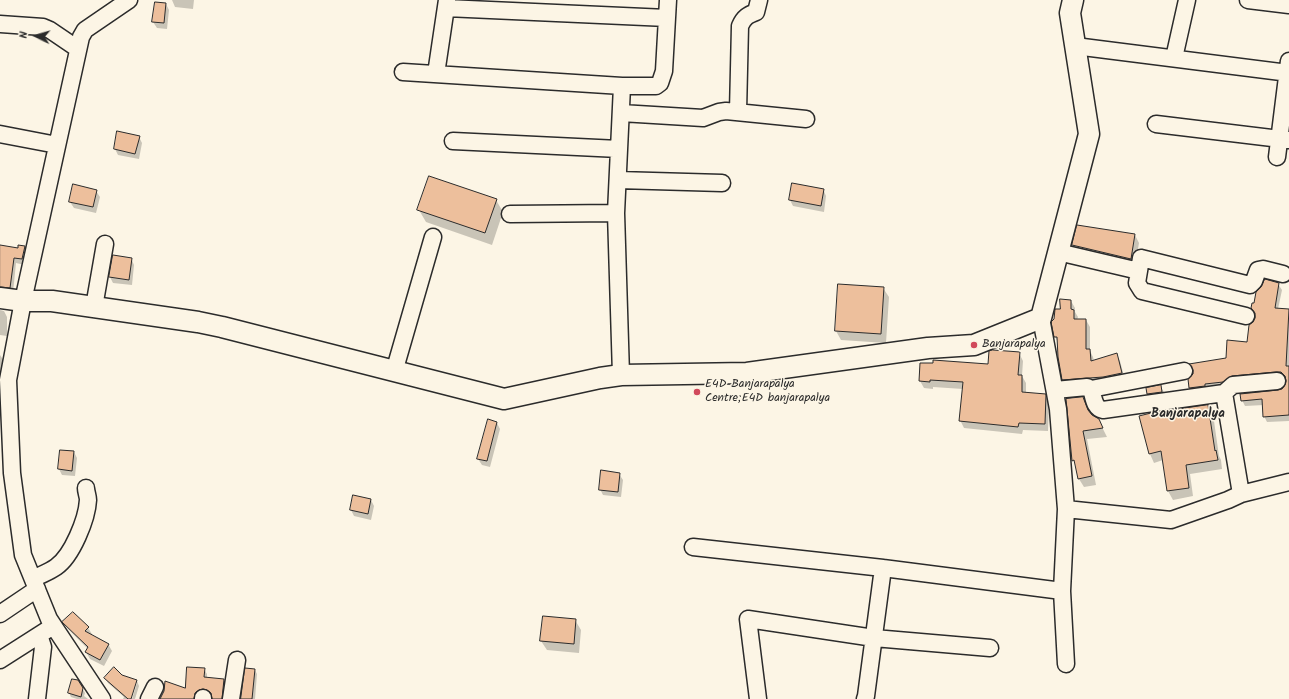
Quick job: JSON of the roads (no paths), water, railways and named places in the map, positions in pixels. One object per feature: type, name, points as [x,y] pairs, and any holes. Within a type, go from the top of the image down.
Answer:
[{"type":"street","points":[[102,699],[49,619],[23,555],[12,473],[6,457],[8,380],[23,301],[81,36],[85,30],[128,0]]},
{"type":"street","points":[[402,72],[622,86],[650,86],[660,83],[664,71],[668,0]]},
{"type":"street","points":[[738,112],[740,26],[742,20],[748,14],[756,12],[759,0]]},
{"type":"street","points":[[1066,664],[1062,591],[1066,509],[1058,409],[1041,318],[1089,134],[1070,13],[1073,0]]},
{"type":"street","points":[[1174,58],[1187,0]]},
{"type":"street","points":[[1248,0],[1289,5]]},
{"type":"street","points":[[436,74],[446,4],[667,18]]},
{"type":"street","points":[[0,24],[50,30],[78,49]]},
{"type":"street","points":[[1075,46],[1174,58],[1288,69],[1284,140],[1277,157]]},
{"type":"street","points":[[621,375],[616,213],[622,86]]},
{"type":"street","points":[[620,113],[703,118],[722,111],[806,119]]},
{"type":"street","points":[[1156,124],[1284,140]]},
{"type":"street","points":[[0,134],[58,145]]},
{"type":"street","points":[[453,141],[619,149]]},
{"type":"street","points":[[618,180],[722,183]]},
{"type":"street","points":[[510,214],[616,213]]},
{"type":"street","points":[[394,372],[433,237]]},
{"type":"street","points":[[94,307],[105,244]]},
{"type":"street","points":[[1058,252],[1139,271]]},
{"type":"street","points":[[1246,316],[1142,291],[1137,283],[1142,258],[1250,285],[1254,281],[1258,270],[1262,269],[1283,274]]},
{"type":"street","points":[[0,298],[23,301],[52,301],[216,326],[504,399],[600,378],[621,375],[747,373],[928,348],[974,345],[1041,318]]},
{"type":"street","points":[[1055,390],[1087,387],[1091,389],[1184,371]]},
{"type":"street","points":[[1091,389],[1096,406],[1099,409],[1104,410],[1224,393],[1233,385],[1277,381]]},
{"type":"street","points":[[1224,393],[1241,494]]},
{"type":"street","points":[[1066,509],[1170,520],[1241,494],[1289,482]]},
{"type":"street","points":[[0,614],[57,567],[69,552],[84,522],[88,500],[86,488]]},
{"type":"street","points":[[693,547],[883,568],[1062,591]]},
{"type":"street","points":[[865,699],[883,568]]},
{"type":"street","points":[[758,699],[748,619],[874,638],[990,648]]},
{"type":"street","points":[[0,660],[53,625]]},
{"type":"street","points":[[37,699],[43,647],[39,635]]},
{"type":"street","points":[[231,699],[237,660]]},
{"type":"place","name":"Banjarapalya","points":[[974,345]]},
{"type":"place","name":"E4D Banjarapalya Centre;E4D banjarapalya","points":[[697,392]]},
{"type":"district","name":"Banjarapalya","points":[[1188,415]]}]
